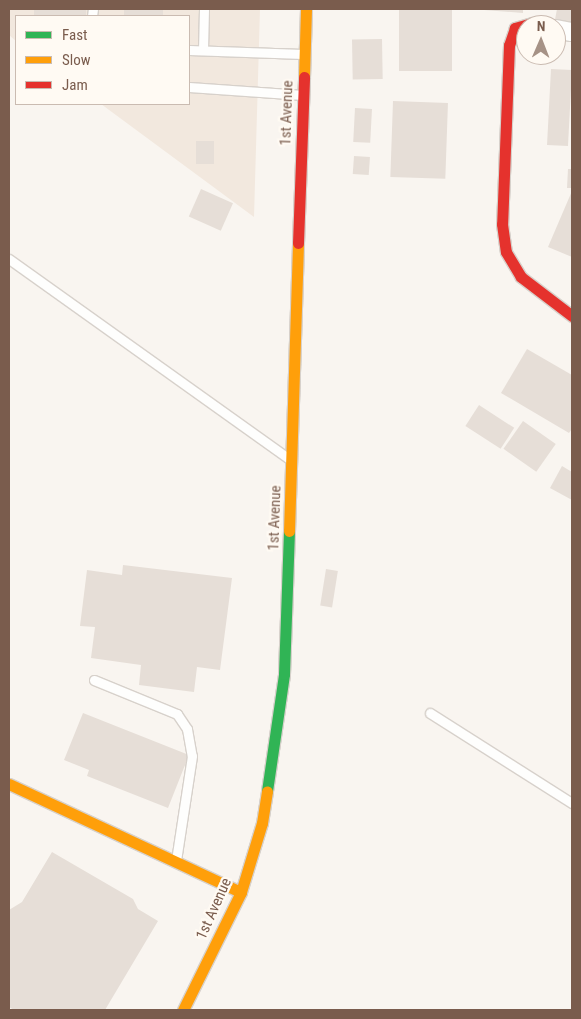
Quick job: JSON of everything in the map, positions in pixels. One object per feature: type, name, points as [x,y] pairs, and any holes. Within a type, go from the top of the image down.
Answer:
[{"type":"street","name":"1st Avenue","points":[[183,1010],[241,892],[262,822],[284,674],[306,9]]},
{"type":"street","points":[[516,27],[514,28],[509,46],[502,224],[506,252],[521,277],[572,316]]},
{"type":"street","points":[[9,784],[241,892]]},
{"type":"lane","points":[[203,50],[204,9]]},
{"type":"lane","points":[[190,50],[304,54]]},
{"type":"lane","points":[[190,87],[303,95]]},
{"type":"lane","points":[[9,259],[292,461]]},
{"type":"lane","points":[[94,680],[177,714],[187,729],[192,756],[176,861]]},
{"type":"lane","points":[[430,713],[572,803]]},
{"type":"shaded area","points":[[9,9],[260,9],[254,217],[102,105],[190,105],[190,15],[15,15],[15,40],[9,35]]},
{"type":"building","points":[[34,9],[86,9],[86,15],[34,15]]},
{"type":"building","points":[[124,9],[163,9],[163,15],[124,15]]},
{"type":"building","points":[[399,9],[452,9],[452,71],[399,71]]},
{"type":"building","points":[[471,9],[523,9],[523,13]]},
{"type":"building","points":[[557,9],[572,9],[572,28],[566,27],[566,15],[556,15]]},
{"type":"building","points":[[382,39],[383,79],[353,80],[352,40]]},
{"type":"building","points":[[551,69],[572,70],[568,146],[547,145]]},
{"type":"building","points":[[393,101],[448,103],[445,179],[390,177]]},
{"type":"building","points":[[355,108],[372,109],[370,143],[353,142]]},
{"type":"building","points":[[196,141],[214,141],[214,164],[196,164]]},
{"type":"building","points":[[354,156],[370,157],[369,175],[353,174]]},
{"type":"building","points":[[568,169],[572,169],[572,188],[567,188]]},
{"type":"building","points":[[201,189],[233,203],[221,231],[189,216]]},
{"type":"building","points":[[572,191],[572,257],[548,247]]},
{"type":"building","points":[[527,349],[572,375],[572,429],[569,433],[501,393]]},
{"type":"building","points":[[479,405],[514,428],[501,449],[465,426]]},
{"type":"building","points":[[523,421],[556,444],[536,472],[503,449]]},
{"type":"building","points":[[562,466],[572,472],[572,500],[550,488]]},
{"type":"building","points":[[123,565],[232,578],[220,670],[197,667],[194,692],[139,685],[141,665],[91,658],[95,627],[80,626],[87,570],[122,575]]},
{"type":"building","points":[[326,569],[338,571],[332,607],[320,606]]},
{"type":"building","points":[[83,713],[189,755],[168,808],[87,776],[89,770],[64,760]]},
{"type":"building","points":[[52,852],[133,899],[138,909],[158,921],[105,1010],[14,1010],[9,1007],[9,910],[22,902]]},
{"type":"traffic: fast","points":[[267,791],[284,674],[289,531]]},
{"type":"traffic: slow","points":[[304,77],[306,9]]},
{"type":"traffic: slow","points":[[289,531],[298,243]]},
{"type":"traffic: slow","points":[[9,784],[241,892]]},
{"type":"traffic: slow","points":[[183,1010],[241,892],[262,823],[267,791]]},
{"type":"traffic: jam","points":[[516,28],[509,45],[502,224],[506,252],[521,277],[572,316]]},
{"type":"traffic: jam","points":[[298,243],[304,77]]}]
